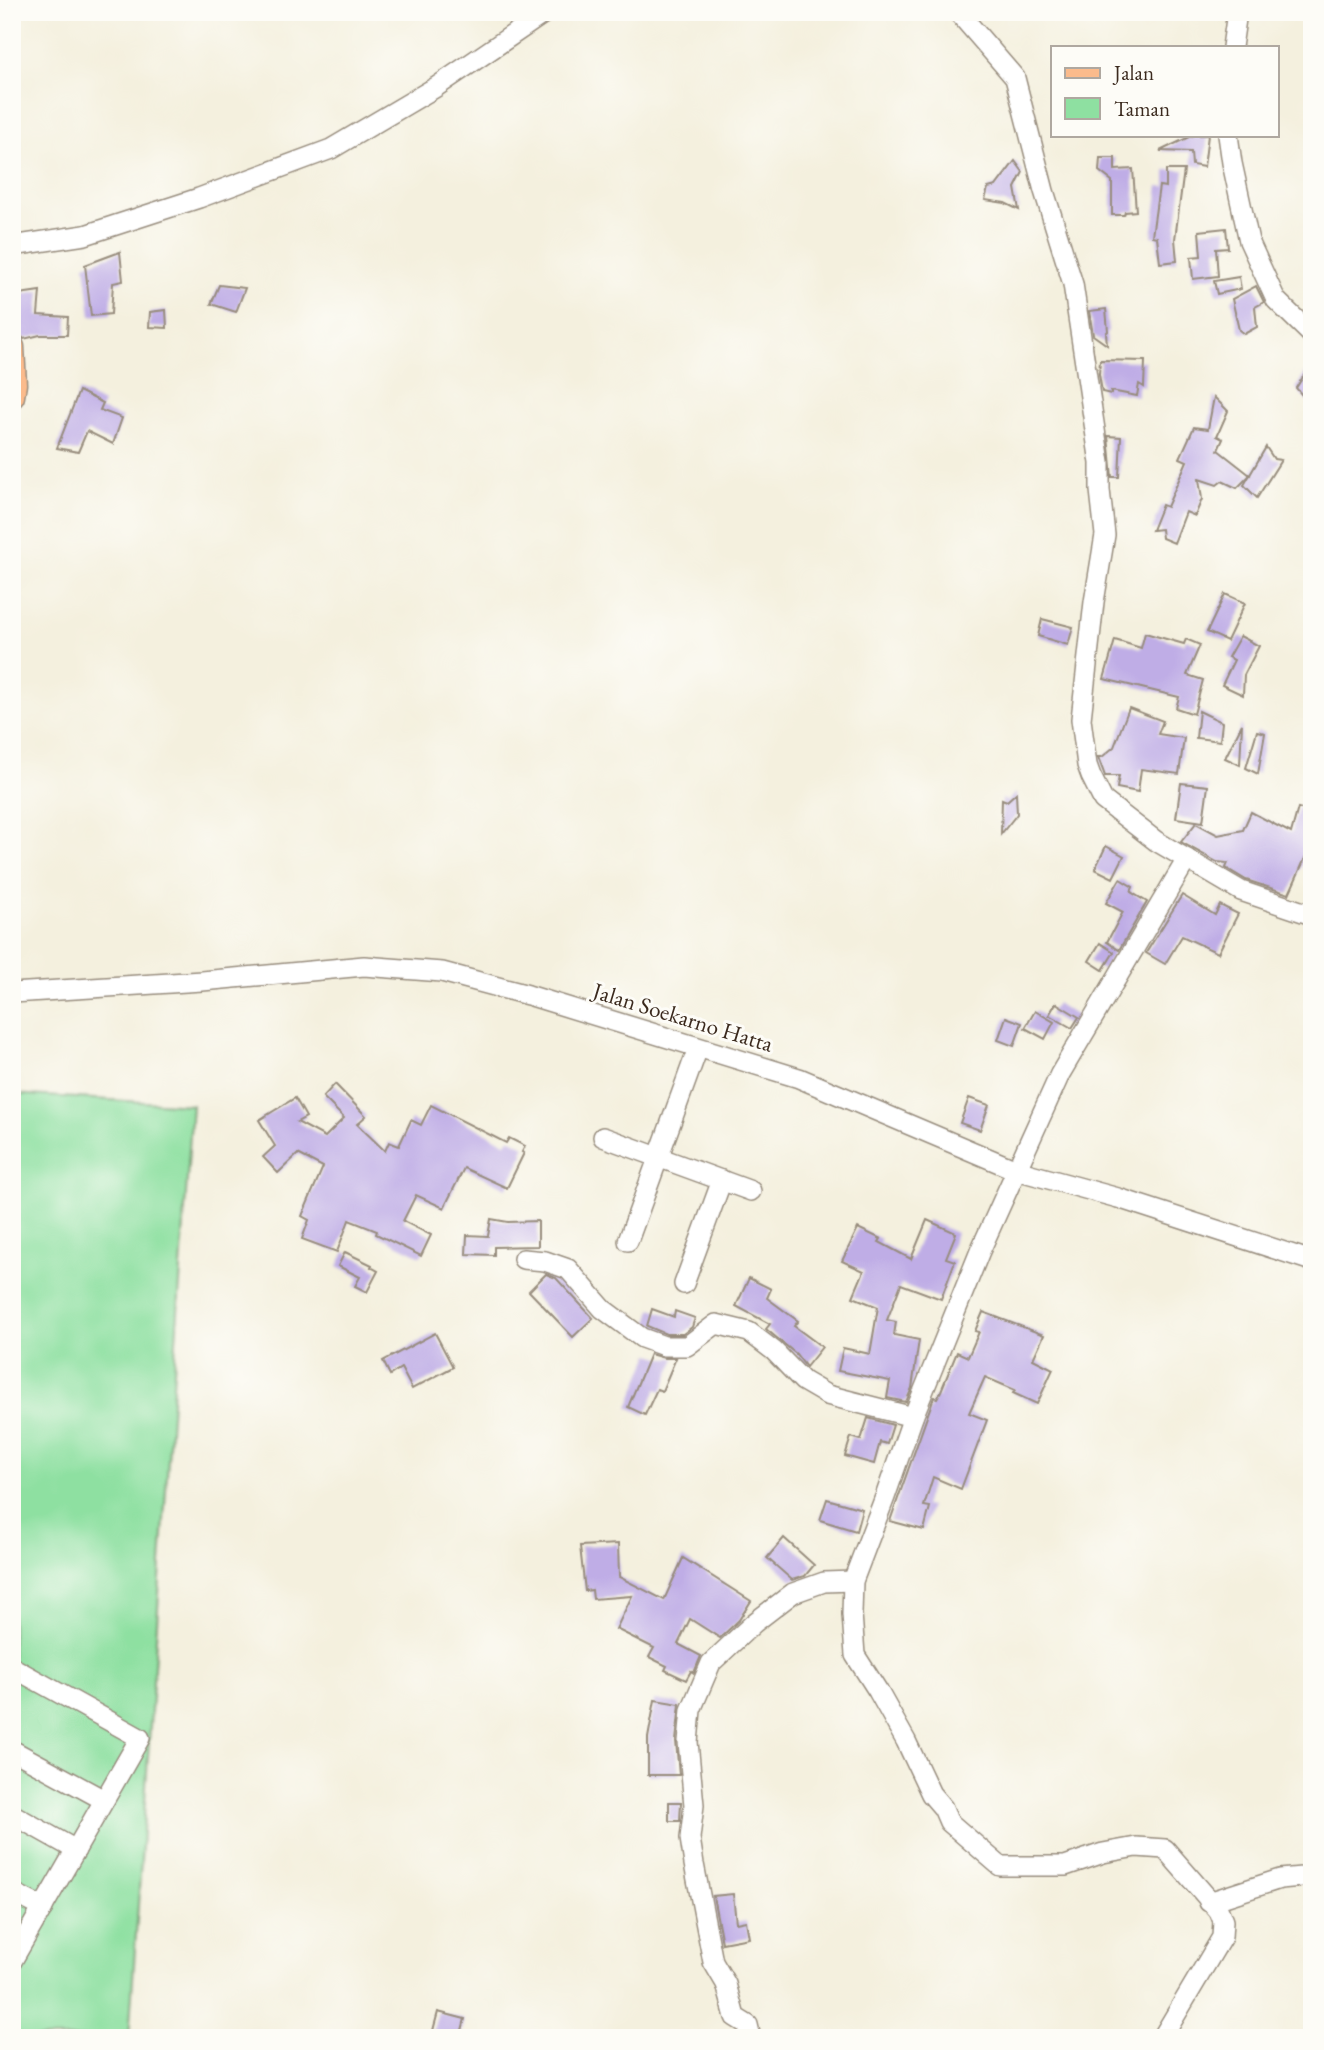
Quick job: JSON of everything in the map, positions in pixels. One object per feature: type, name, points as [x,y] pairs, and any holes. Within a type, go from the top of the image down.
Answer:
[{"type":"main road","points":[[12,347],[12,396]]},
{"type":"street","points":[[12,246],[85,235],[199,198],[331,149],[436,87],[546,12]]},
{"type":"street","points":[[958,12],[1014,78],[1044,191],[1073,284],[1100,463],[1105,535],[1094,602],[1082,719],[1087,765],[1103,800],[1156,841],[1241,891],[1312,915]]},
{"type":"street","points":[[1232,46],[1237,12]]},
{"type":"street","points":[[1228,136],[1249,242],[1276,300],[1312,335]]},
{"type":"street","points":[[1162,2038],[1222,1937],[1223,1921],[1219,1912],[1165,1849],[1136,1847],[1103,1853],[1065,1866],[1000,1866],[949,1822],[943,1808],[931,1794],[889,1711],[855,1655],[852,1614],[853,1581],[913,1417],[980,1251],[1060,1074],[1187,859]]},
{"type":"street","name":"Jalan Soekarno Hatta","points":[[12,993],[202,981],[364,966],[442,972],[528,995],[799,1078],[1016,1170],[1118,1198],[1312,1261]]},
{"type":"street","points":[[628,1241],[698,1048]]},
{"type":"street","points":[[603,1136],[751,1191]]},
{"type":"street","points":[[684,1284],[722,1181]]},
{"type":"street","points":[[523,1259],[545,1261],[568,1269],[603,1309],[642,1338],[664,1346],[687,1346],[716,1324],[749,1332],[774,1351],[803,1381],[827,1395],[913,1417]]},
{"type":"street","points":[[751,2038],[748,2025],[735,2017],[726,1984],[713,1962],[696,1883],[690,1838],[694,1805],[688,1742],[691,1710],[711,1663],[754,1622],[793,1593],[824,1582],[853,1581]]},
{"type":"street","points":[[12,1667],[139,1738],[12,1961]]},
{"type":"street","points":[[12,1750],[104,1800]]},
{"type":"street","points":[[12,1814],[76,1850]]},
{"type":"street","points":[[1209,1902],[1280,1879],[1312,1876]]},
{"type":"street","points":[[12,1892],[43,1908]]},
{"type":"green space","points":[[12,1094],[192,1105],[129,2038],[12,2038]]},
{"type":"building","points":[[1191,136],[1208,136],[1204,167],[1192,165],[1191,152],[1160,151]]},
{"type":"building","points":[[1100,158],[1115,158],[1115,170],[1133,169],[1136,211],[1112,215],[1112,181],[1099,171]]},
{"type":"building","points":[[1015,161],[1023,172],[1015,188],[1019,210],[1005,203],[985,200],[988,188],[996,186]]},
{"type":"building","points":[[1166,170],[1184,170],[1175,239],[1177,261],[1160,263],[1157,237],[1152,236],[1159,186],[1166,187]]},
{"type":"building","points":[[1226,228],[1228,248],[1216,249],[1218,276],[1193,279],[1191,257],[1201,256],[1199,231]]},
{"type":"building","points":[[120,252],[123,281],[113,283],[111,314],[91,316],[85,265]]},
{"type":"building","points":[[1239,277],[1241,289],[1217,294],[1214,281]]},
{"type":"building","points":[[219,285],[245,288],[236,312],[211,304]]},
{"type":"building","points":[[1256,286],[1264,302],[1255,307],[1257,327],[1244,334],[1239,330],[1232,299]]},
{"type":"building","points":[[40,291],[38,315],[68,317],[67,335],[40,335],[24,339],[21,336],[17,314],[14,314],[12,295]]},
{"type":"building","points":[[1106,309],[1107,345],[1093,335],[1089,311]]},
{"type":"building","points":[[166,310],[167,328],[149,327],[150,312]]},
{"type":"building","points":[[1100,360],[1145,361],[1144,387],[1139,384],[1137,396],[1102,392]]},
{"type":"building","points":[[1312,363],[1312,407],[1296,388]]},
{"type":"building","points":[[79,391],[103,403],[100,410],[122,418],[113,444],[87,431],[78,452],[57,448]]},
{"type":"building","points":[[1214,397],[1228,411],[1217,436],[1223,439],[1218,450],[1250,475],[1237,488],[1222,481],[1217,485],[1199,479],[1202,499],[1195,516],[1186,512],[1174,543],[1162,538],[1161,529],[1152,530],[1162,505],[1167,507],[1187,461],[1180,458],[1194,427],[1208,429]]},
{"type":"building","points":[[1108,436],[1121,437],[1119,477],[1112,477]]},
{"type":"building","points":[[1266,447],[1274,459],[1281,460],[1257,498],[1244,485]]},
{"type":"building","points":[[1225,594],[1245,603],[1227,641],[1207,632]]},
{"type":"building","points":[[1042,619],[1073,627],[1068,645],[1038,636]]},
{"type":"building","points":[[1145,633],[1184,644],[1186,639],[1200,645],[1187,675],[1203,680],[1194,714],[1176,708],[1179,697],[1104,679],[1115,640],[1141,648]]},
{"type":"building","points":[[1240,636],[1259,646],[1244,675],[1243,695],[1222,685],[1234,660],[1228,657]]},
{"type":"building","points":[[1129,708],[1163,721],[1158,734],[1184,738],[1179,774],[1141,769],[1138,792],[1117,788],[1119,776],[1105,776],[1098,757],[1102,757],[1114,747]]},
{"type":"building","points":[[1199,711],[1222,722],[1220,741],[1196,738]]},
{"type":"building","points":[[1242,724],[1240,765],[1225,758]]},
{"type":"building","points":[[1257,731],[1265,733],[1258,774],[1246,768]]},
{"type":"building","points":[[1181,783],[1208,786],[1203,822],[1176,818]]},
{"type":"building","points":[[1016,793],[1017,814],[1001,834],[1002,799],[1007,801]]},
{"type":"building","points":[[1298,808],[1312,812],[1312,843],[1289,894],[1246,880],[1226,868],[1228,863],[1217,862],[1181,842],[1196,823],[1218,835],[1243,830],[1251,812],[1291,833]]},
{"type":"building","points":[[1106,846],[1124,856],[1113,878],[1095,869]]},
{"type":"building","points":[[1120,879],[1133,887],[1131,892],[1147,902],[1119,950],[1107,942],[1123,912],[1106,903]]},
{"type":"building","points":[[1182,895],[1215,915],[1220,905],[1238,914],[1218,953],[1182,936],[1165,964],[1146,953]]},
{"type":"building","points":[[1100,943],[1114,952],[1103,970],[1089,961]]},
{"type":"building","points":[[1056,1003],[1079,1017],[1072,1028],[1049,1015]]},
{"type":"building","points":[[1035,1011],[1054,1022],[1045,1039],[1025,1028]]},
{"type":"building","points":[[1006,1017],[1022,1023],[1014,1046],[998,1040]]},
{"type":"building","points":[[335,1084],[366,1116],[357,1124],[385,1151],[389,1142],[399,1146],[411,1120],[421,1125],[431,1105],[506,1143],[509,1138],[525,1146],[522,1152],[524,1153],[507,1188],[464,1168],[444,1208],[416,1195],[403,1221],[431,1235],[421,1256],[376,1234],[377,1231],[349,1220],[337,1252],[302,1239],[309,1220],[302,1216],[323,1167],[298,1154],[278,1173],[263,1157],[275,1146],[259,1120],[295,1098],[306,1117],[297,1122],[325,1137],[344,1118],[323,1097]]},
{"type":"building","points":[[969,1098],[989,1105],[980,1130],[960,1123]]},
{"type":"building","points":[[491,1219],[508,1222],[538,1221],[538,1246],[494,1247],[494,1255],[466,1254],[467,1235],[488,1236]]},
{"type":"building","points":[[927,1220],[956,1233],[946,1258],[955,1261],[941,1299],[901,1284],[887,1320],[896,1322],[894,1335],[919,1340],[912,1388],[906,1402],[887,1398],[890,1381],[838,1371],[843,1348],[870,1354],[878,1307],[853,1297],[864,1271],[842,1261],[858,1228],[881,1239],[879,1242],[911,1259]]},
{"type":"building","points":[[345,1252],[372,1265],[371,1267],[378,1271],[367,1292],[355,1286],[360,1277],[338,1266]]},
{"type":"building","points":[[546,1274],[556,1278],[593,1318],[573,1337],[529,1291]]},
{"type":"building","points":[[749,1278],[771,1289],[767,1298],[798,1321],[794,1326],[822,1347],[806,1367],[796,1354],[766,1329],[770,1324],[736,1306]]},
{"type":"building","points":[[652,1309],[674,1317],[675,1311],[695,1318],[692,1327],[683,1334],[666,1334],[647,1326]]},
{"type":"building","points":[[983,1312],[1044,1335],[1033,1359],[1053,1369],[1037,1404],[1013,1393],[1015,1390],[985,1377],[969,1413],[987,1420],[961,1489],[933,1477],[924,1506],[930,1507],[924,1530],[890,1521],[934,1397],[937,1398],[941,1391],[957,1352],[968,1357],[979,1332],[975,1331]]},
{"type":"building","points":[[435,1333],[453,1367],[412,1389],[401,1368],[390,1375],[383,1361]]},
{"type":"building","points":[[650,1354],[676,1358],[662,1391],[657,1389],[645,1415],[628,1407]]},
{"type":"building","points":[[868,1418],[893,1425],[887,1444],[880,1442],[874,1464],[845,1456],[851,1437],[861,1440]]},
{"type":"building","points":[[827,1499],[862,1509],[856,1531],[820,1520]]},
{"type":"building","points":[[784,1538],[814,1565],[805,1576],[792,1580],[767,1558]]},
{"type":"building","points":[[618,1544],[619,1577],[664,1600],[683,1558],[751,1601],[739,1620],[720,1638],[690,1619],[678,1644],[701,1656],[694,1673],[691,1671],[686,1680],[665,1670],[667,1666],[649,1657],[654,1648],[616,1629],[632,1596],[593,1599],[592,1590],[585,1591],[580,1546]]},
{"type":"building","points":[[655,1700],[680,1704],[676,1741],[679,1775],[648,1775],[648,1738]]},
{"type":"building","points":[[669,1802],[681,1802],[680,1821],[669,1821]]},
{"type":"building","points":[[733,1894],[736,1923],[746,1921],[749,1938],[722,1943],[713,1896]]},
{"type":"building","points":[[438,2012],[465,2019],[460,2038],[431,2038]]}]
